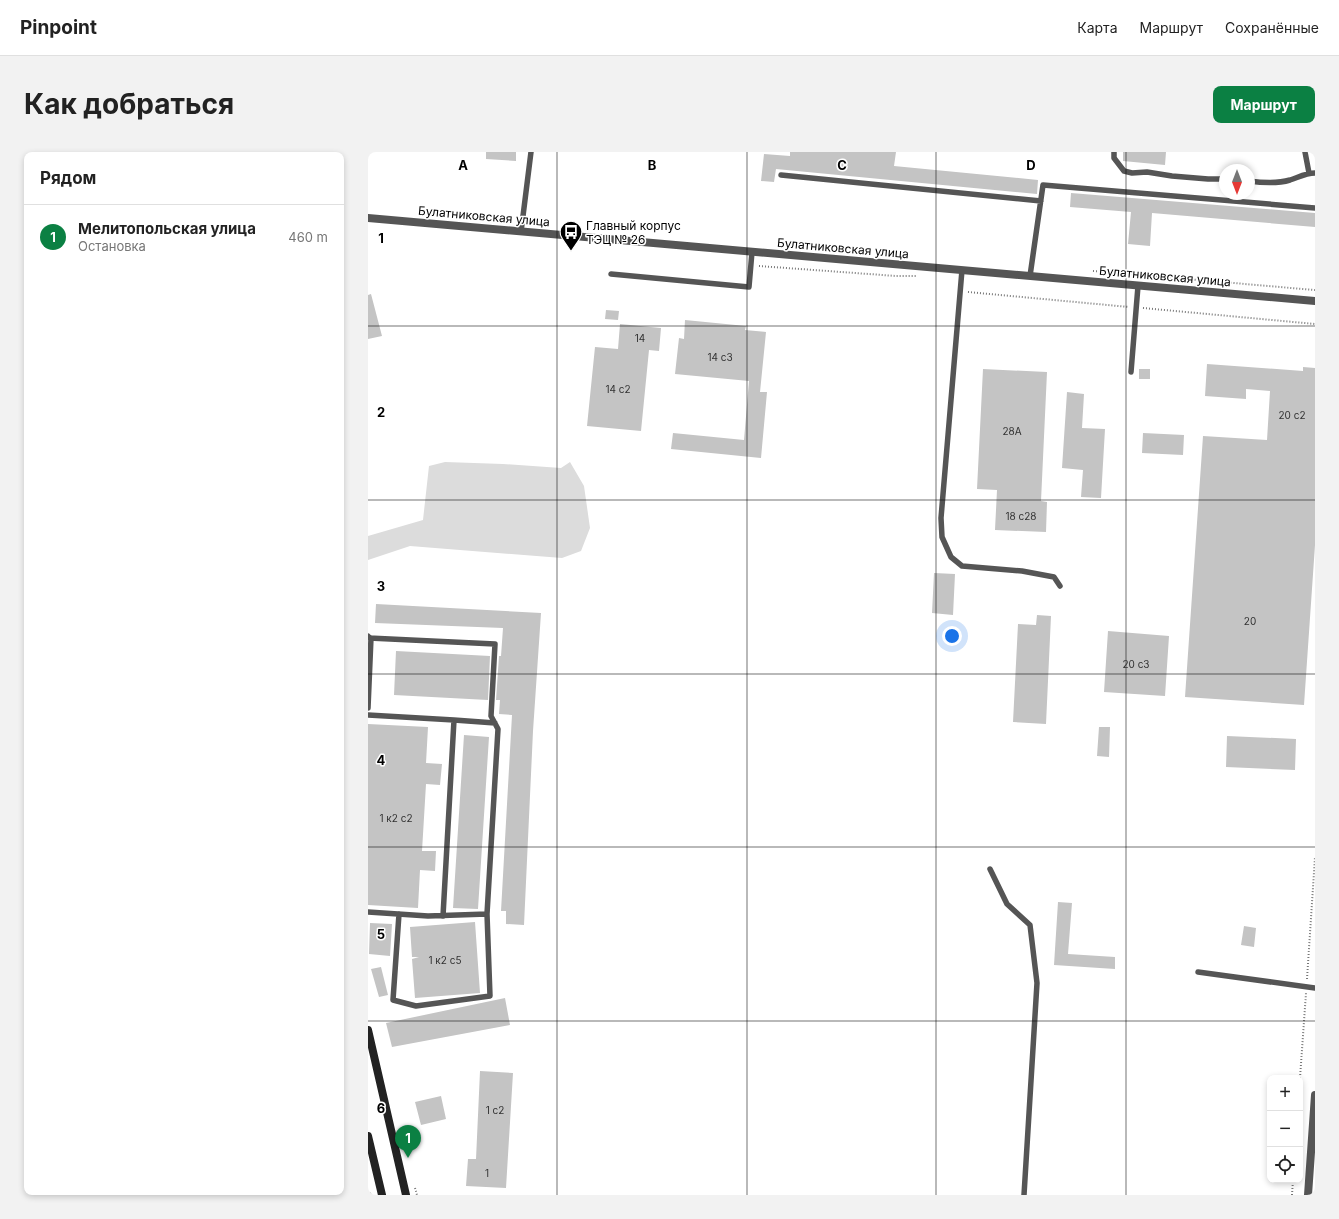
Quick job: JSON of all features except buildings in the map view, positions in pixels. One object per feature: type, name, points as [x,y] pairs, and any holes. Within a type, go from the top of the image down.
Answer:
[{"type":"main road","points":[[368,1030],[407,1194]]},
{"type":"main road","points":[[368,1136],[382,1195]]},
{"type":"street","name":"Булатниковская улица","points":[[368,218],[1315,301]]},
{"type":"street","points":[[1308,1195],[1315,1095]]},
{"type":"lane","points":[[521,232],[531,152]]},
{"type":"lane","points":[[1114,152],[1114,158],[1124,171],[1132,173],[1147,172],[1172,176],[1219,179]]},
{"type":"lane","points":[[1255,182],[1273,183],[1312,173],[1304,152]]},
{"type":"lane","points":[[781,175],[1041,201]]},
{"type":"lane","points":[[1030,276],[1043,185],[1315,208]]},
{"type":"lane","points":[[611,274],[748,287],[752,252]]},
{"type":"lane","points":[[962,270],[941,518],[942,537],[951,557],[962,566],[1022,571],[1054,577],[1060,586]]},
{"type":"lane","points":[[1131,372],[1138,286]]},
{"type":"lane","points":[[368,708],[370,637],[495,644],[491,716],[498,729],[487,914],[490,996],[416,1006],[393,1000],[399,914]]},
{"type":"lane","points":[[368,715],[495,723]]},
{"type":"lane","points":[[443,916],[454,720]]},
{"type":"lane","points":[[990,869],[1007,904],[1030,925],[1037,983],[1024,1195]]},
{"type":"lane","points":[[368,912],[428,916],[487,914]]},
{"type":"lane","points":[[1198,972],[1315,988]]},
{"type":"path","points":[[751,265],[809,271],[917,276]]},
{"type":"path","points":[[1300,1075],[1315,858]]},
{"type":"path","points":[[1292,1195],[1293,1183]]},
{"type":"path","points":[[414,1185],[417,1195]]},
{"type":"shaded area","points":[[445,462],[561,468],[570,462],[584,486],[590,528],[581,551],[562,558],[410,546],[368,560],[368,536],[423,520],[429,466]]},
{"type":"place","name":"Главный корпус ТЭЦ № 26","points":[[571,252]]},
{"type":"place","name":"Мелитопольская улица","points":[[408,1158]]}]
